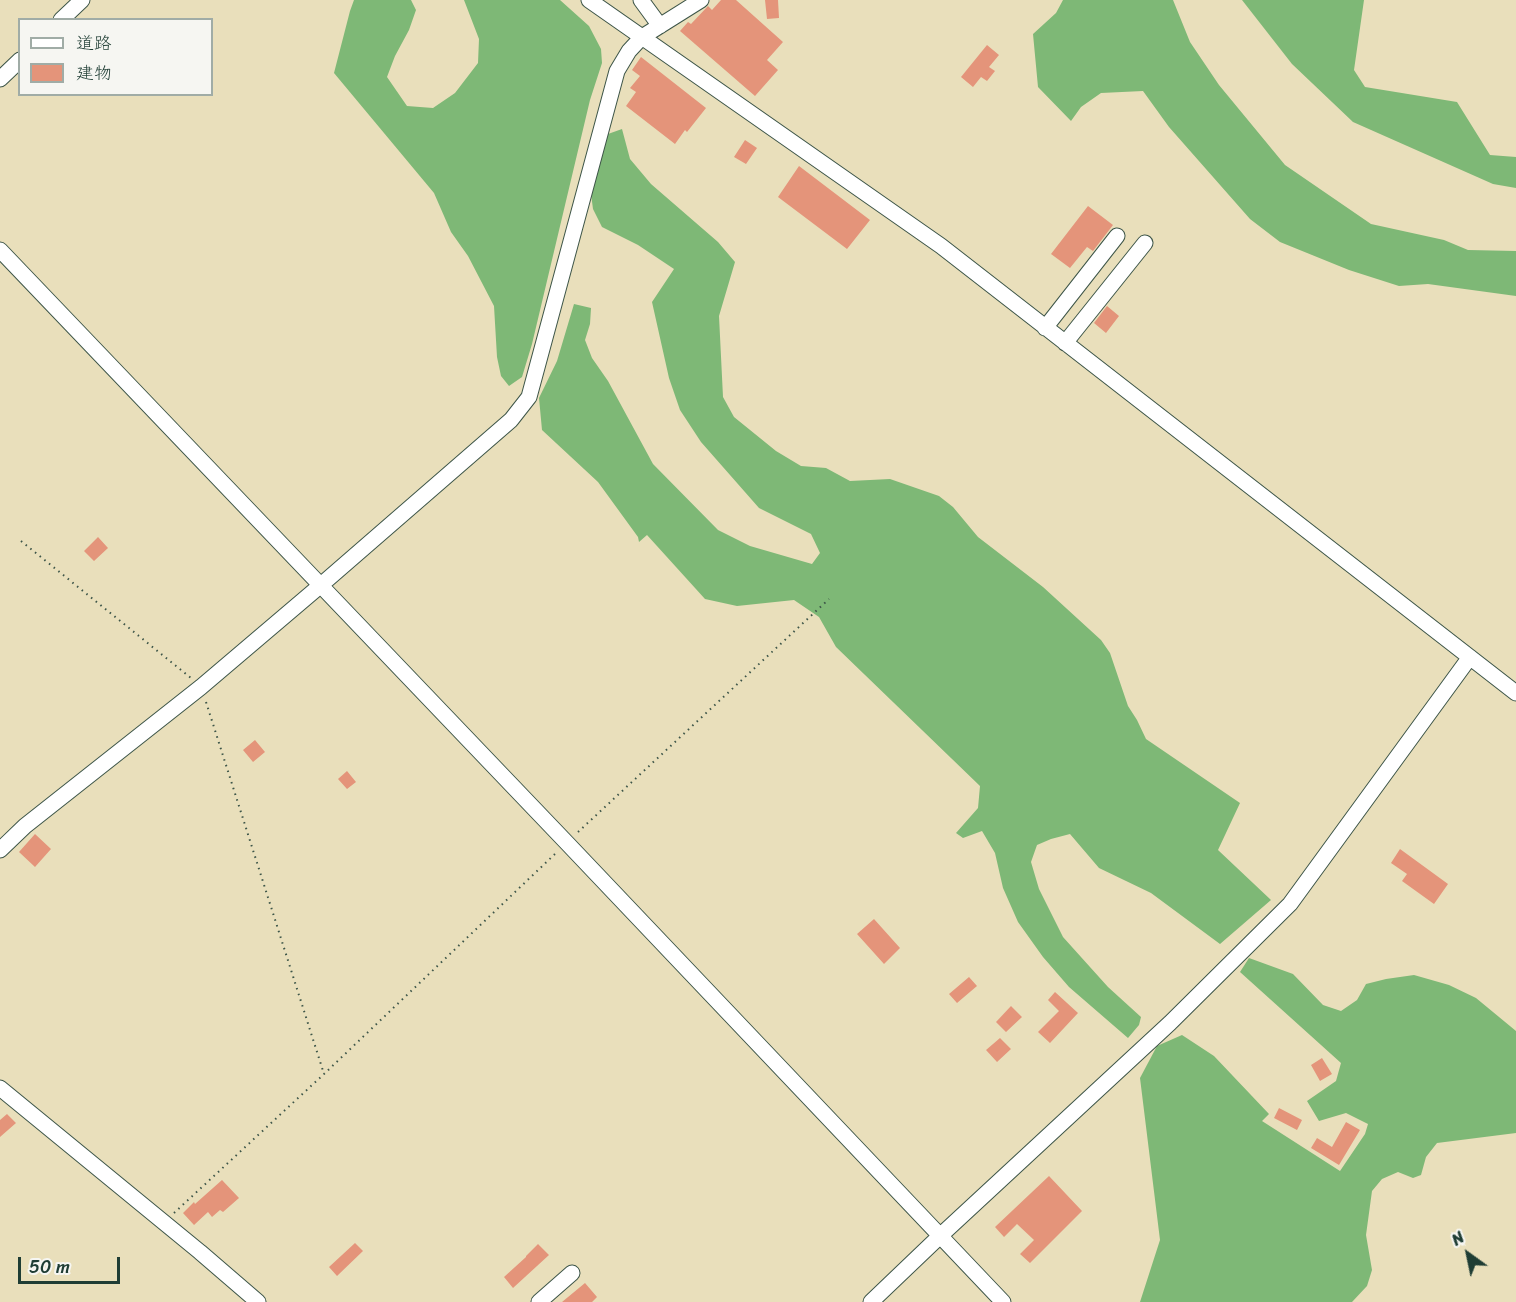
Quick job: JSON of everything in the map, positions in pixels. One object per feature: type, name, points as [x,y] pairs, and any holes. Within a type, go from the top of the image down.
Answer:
[{"type":"street","points":[[63,18],[82,0]]},
{"type":"street","points":[[589,0],[941,246],[1516,693]]},
{"type":"street","points":[[641,0],[660,26]]},
{"type":"street","points":[[0,850],[25,826],[201,687],[511,420],[529,397],[617,70],[629,51],[642,37],[701,0]]},
{"type":"street","points":[[0,79],[18,62]]},
{"type":"street","points":[[1045,328],[1117,236]]},
{"type":"street","points":[[1065,343],[1145,243]]},
{"type":"street","points":[[0,250],[1003,1302]]},
{"type":"street","points":[[872,1302],[1170,1023],[1290,904],[1470,657]]},
{"type":"street","points":[[0,1088],[258,1302]]},
{"type":"street","points":[[539,1302],[572,1273]]},
{"type":"path","points":[[21,541],[201,687],[324,1074]]},
{"type":"path","points":[[163,1223],[829,598]]},
{"type":"green space","points":[[354,0],[411,0],[416,10],[387,77],[407,106],[433,108],[455,93],[478,63],[479,39],[464,0],[560,0],[589,26],[601,49],[602,63],[590,100],[532,344],[522,377],[509,386],[501,376],[497,357],[494,306],[468,256],[451,232],[434,193],[334,73]]},
{"type":"green space","points":[[1063,0],[1173,0],[1190,42],[1219,85],[1285,165],[1371,224],[1444,240],[1468,250],[1516,251],[1516,296],[1428,284],[1399,286],[1349,270],[1280,242],[1250,219],[1169,127],[1143,91],[1101,93],[1081,107],[1071,121],[1038,87],[1033,34],[1056,13]]},
{"type":"green space","points":[[1242,0],[1364,0],[1354,70],[1365,87],[1457,102],[1490,155],[1516,157],[1516,188],[1493,184],[1353,122],[1292,64]]},
{"type":"green space","points":[[622,129],[630,159],[651,184],[718,242],[735,262],[719,316],[723,397],[734,417],[776,451],[801,466],[826,468],[850,481],[890,479],[939,496],[953,507],[978,537],[1043,587],[1101,640],[1110,653],[1128,706],[1146,739],[1240,803],[1218,850],[1271,900],[1220,944],[1151,893],[1099,868],[1070,834],[1037,845],[1031,862],[1039,889],[1063,937],[1108,987],[1141,1017],[1139,1025],[1128,1038],[1069,987],[1043,957],[1018,922],[1003,888],[995,853],[982,831],[963,838],[956,833],[978,808],[980,786],[836,647],[819,617],[794,600],[737,606],[705,599],[647,535],[639,542],[638,537],[598,482],[542,430],[539,398],[557,361],[574,304],[591,308],[590,324],[585,340],[592,358],[608,381],[653,464],[718,530],[750,546],[812,564],[820,553],[811,534],[759,508],[701,442],[680,410],[669,378],[652,302],[674,269],[638,245],[602,227],[593,209],[591,194],[608,134]]},
{"type":"green space","points":[[1249,958],[1293,974],[1323,1005],[1341,1011],[1357,1000],[1366,984],[1414,975],[1449,985],[1476,998],[1516,1031],[1516,1133],[1437,1143],[1426,1157],[1421,1175],[1413,1178],[1398,1172],[1382,1179],[1372,1191],[1366,1235],[1372,1270],[1367,1286],[1352,1302],[1140,1302],[1160,1240],[1140,1078],[1157,1046],[1182,1035],[1214,1056],[1269,1114],[1262,1121],[1340,1171],[1365,1134],[1368,1124],[1346,1113],[1319,1121],[1307,1101],[1336,1081],[1341,1063],[1240,972]]},
{"type":"building","points":[[721,0],[736,0],[783,42],[767,60],[778,70],[755,96],[680,31],[688,22],[691,24],[708,6],[712,10]]},
{"type":"building","points":[[765,0],[778,0],[779,18],[767,19]]},
{"type":"building","points":[[987,45],[999,55],[989,67],[995,71],[987,81],[981,77],[973,87],[961,77]]},
{"type":"building","points":[[641,57],[706,108],[675,144],[626,106],[636,92],[630,88],[640,76],[632,70]]},
{"type":"building","points":[[745,140],[757,148],[746,164],[734,157]]},
{"type":"building","points":[[799,166],[870,220],[847,249],[778,197]]},
{"type":"building","points":[[1088,206],[1113,225],[1093,251],[1087,247],[1070,268],[1051,254]]},
{"type":"building","points":[[1107,306],[1119,316],[1106,333],[1094,323]]},
{"type":"building","points":[[98,537],[108,548],[94,561],[84,551]]},
{"type":"building","points":[[255,740],[265,752],[253,762],[243,750]]},
{"type":"building","points":[[347,771],[356,782],[347,789],[338,779]]},
{"type":"building","points":[[35,834],[51,849],[35,867],[19,852]]},
{"type":"building","points":[[1400,849],[1448,884],[1434,904],[1402,881],[1407,874],[1391,863]]},
{"type":"building","points":[[874,919],[900,948],[884,964],[857,934]]},
{"type":"building","points":[[969,977],[977,986],[957,1003],[949,994]]},
{"type":"building","points":[[1055,992],[1078,1013],[1050,1043],[1038,1032],[1059,1011],[1048,1000]]},
{"type":"building","points":[[1011,1006],[1022,1017],[1006,1032],[996,1022]]},
{"type":"building","points":[[1000,1038],[1011,1049],[997,1062],[986,1050]]},
{"type":"building","points":[[1322,1058],[1332,1074],[1320,1081],[1311,1065]]},
{"type":"building","points":[[1279,1108],[1302,1120],[1297,1130],[1274,1118]]},
{"type":"building","points":[[7,1114],[16,1123],[0,1137],[0,1120]]},
{"type":"building","points":[[1346,1122],[1360,1130],[1339,1165],[1311,1148],[1317,1138],[1332,1147]]},
{"type":"building","points":[[1049,1176],[1082,1211],[1030,1263],[1020,1254],[1034,1240],[1017,1224],[1004,1237],[995,1227]]},
{"type":"building","points":[[222,1180],[239,1198],[223,1212],[220,1210],[212,1217],[208,1212],[194,1225],[183,1213]]},
{"type":"building","points":[[355,1243],[363,1251],[337,1276],[329,1267]]},
{"type":"building","points":[[538,1244],[549,1255],[513,1288],[504,1277]]},
{"type":"building","points":[[585,1283],[597,1297],[592,1302],[562,1302]]}]
